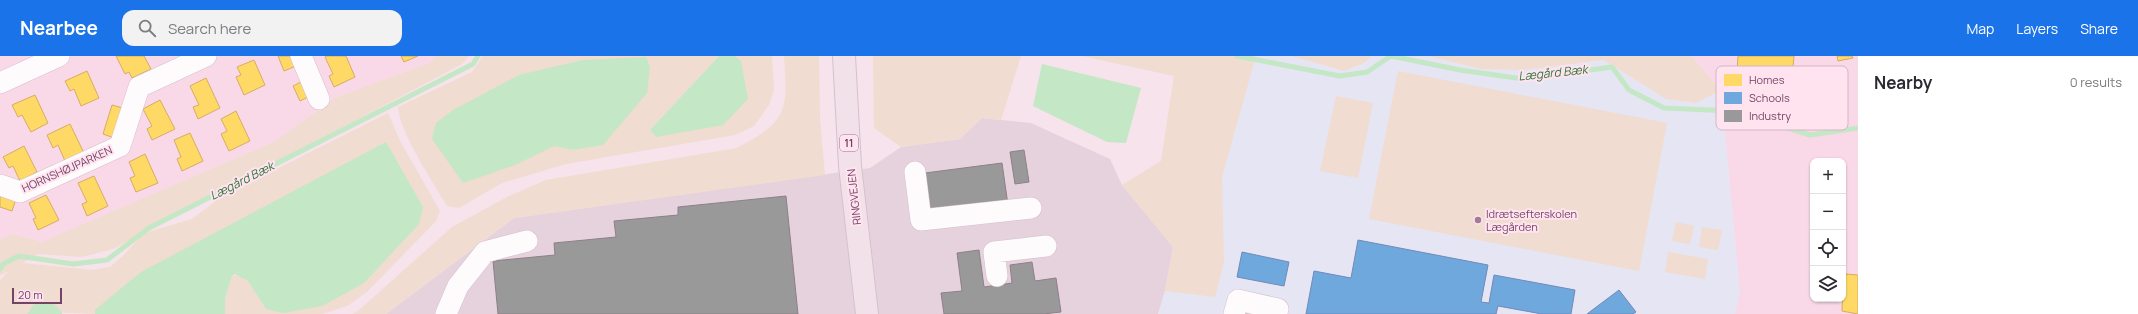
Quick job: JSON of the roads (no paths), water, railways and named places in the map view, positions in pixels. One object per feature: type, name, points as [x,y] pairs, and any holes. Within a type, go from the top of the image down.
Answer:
[{"type":"main road","name":"RINGVEJEN","points":[[844,56],[850,166],[867,314]]},
{"type":"street","points":[[0,83],[59,56]]},
{"type":"street","name":"HORNSHØJPARKEN","points":[[0,185],[20,192],[120,146],[139,87],[206,56]]},
{"type":"street","points":[[301,56],[319,100]]},
{"type":"street","points":[[915,172],[921,220],[1031,208]]},
{"type":"street","points":[[446,314],[458,286],[485,252],[528,241]]},
{"type":"street","points":[[997,276],[994,252],[1046,246]]},
{"type":"street","points":[[1234,314],[1238,300],[1278,309]]},
{"type":"waterway","name":"Lægård Bæk","points":[[0,269],[3,264],[19,256],[73,264],[107,260],[149,228],[473,64],[478,56]]},
{"type":"waterway","name":"Lægård Bæk","points":[[1237,56],[1340,76],[1367,72],[1391,56],[1460,70],[1523,79],[1612,67],[1629,90],[1664,108],[1716,110]]},
{"type":"waterway","name":"Lægård Bæk","points":[[1848,129],[1858,128]]},
{"type":"waterway","name":"Lægård Bæk","points":[[1794,130],[1810,135],[1844,130]]},
{"type":"place","name":"Idrætsefterskolen Lægården","points":[[1478,220]]}]
